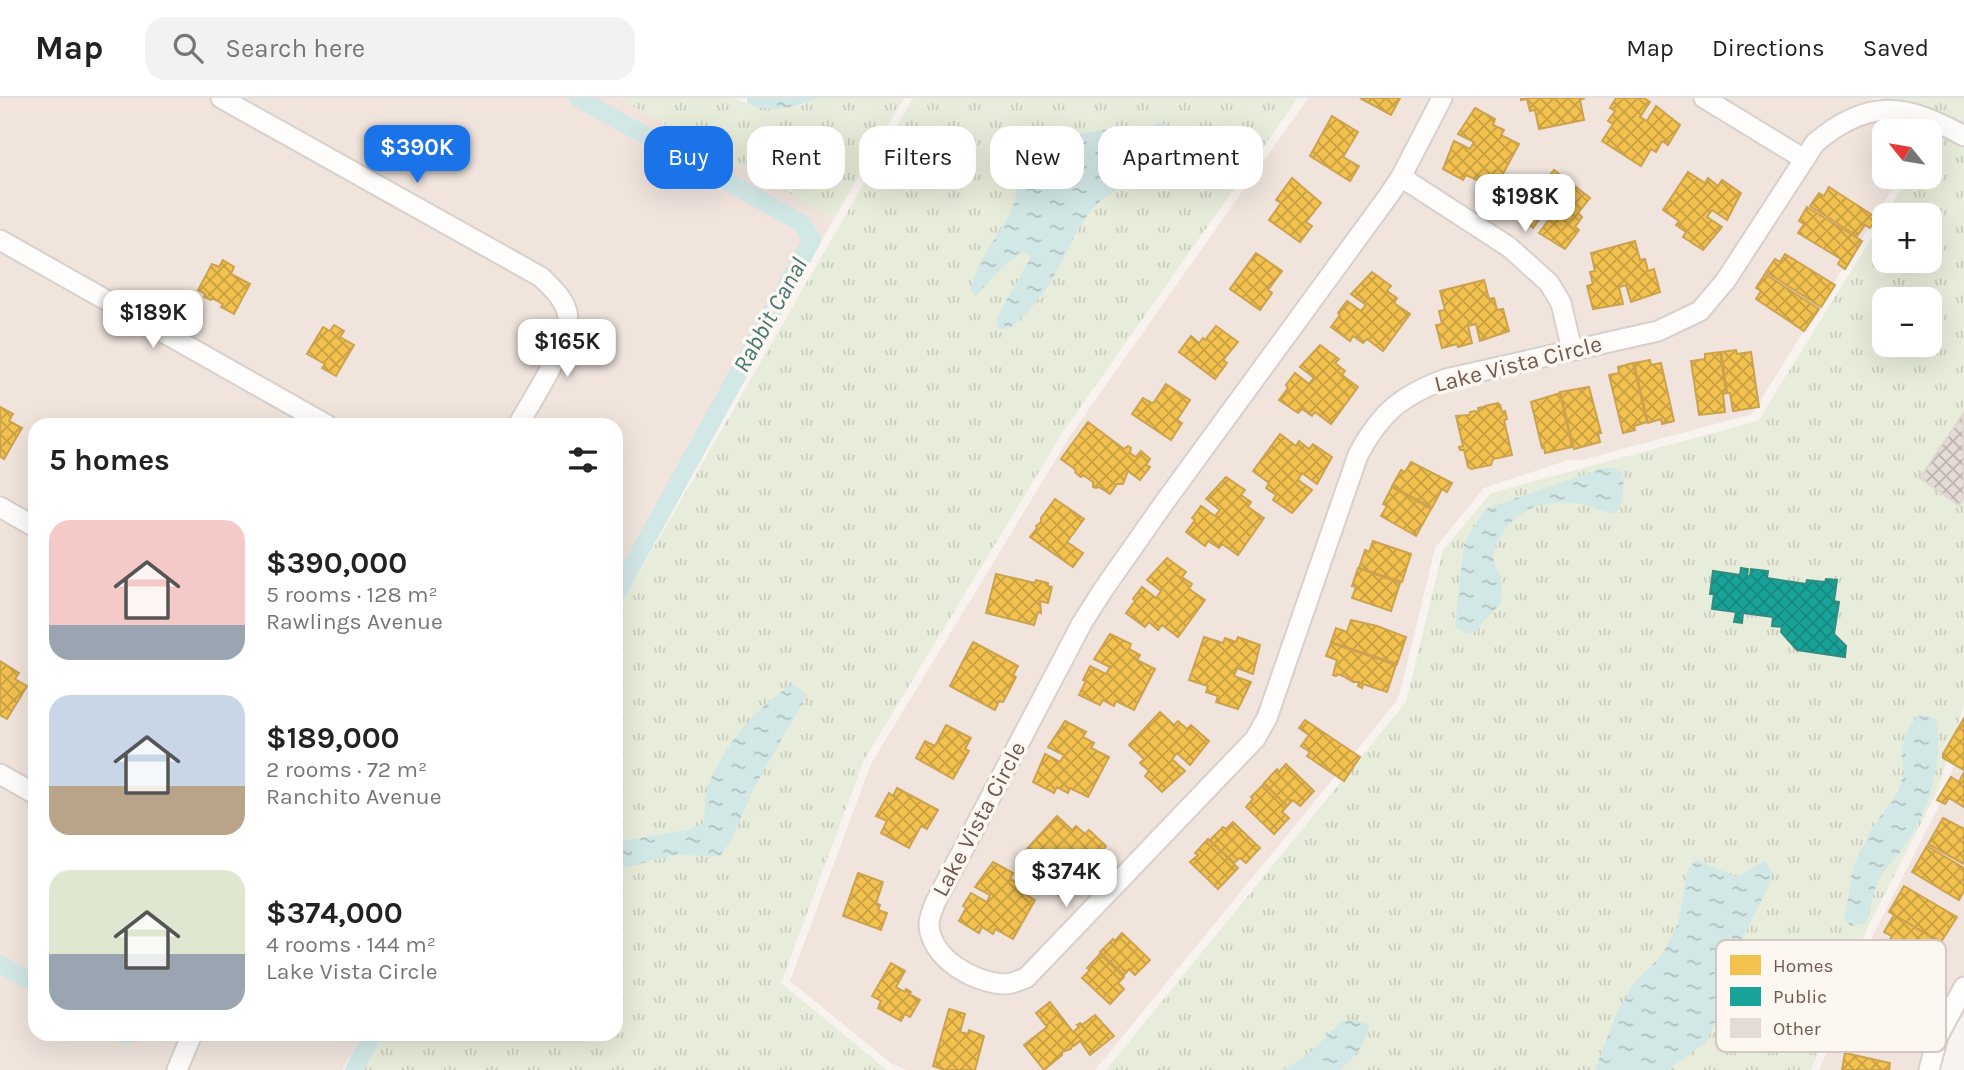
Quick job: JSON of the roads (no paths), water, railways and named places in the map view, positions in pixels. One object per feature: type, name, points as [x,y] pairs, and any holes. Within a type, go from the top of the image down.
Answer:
[{"type":"street","points":[[221,98],[541,277],[560,295],[568,314],[560,350],[521,418]]},
{"type":"street","name":"Lake Vista Circle","points":[[1442,98],[1401,177],[1164,503],[1082,623],[934,903],[929,923],[933,943],[947,960],[987,981],[1007,984],[1026,978],[1255,739],[1267,718],[1358,455],[1368,436],[1399,402],[1418,390],[1446,379],[1658,331],[1700,312],[1726,280],[1815,143],[1830,127],[1850,115],[1871,108],[1894,107],[1914,111],[1964,136]]},
{"type":"street","points":[[1704,98],[1804,159]]},
{"type":"street","points":[[1401,177],[1509,247],[1549,283],[1561,303],[1572,350]]},
{"type":"street","points":[[0,240],[315,418]]},
{"type":"street","points":[[0,507],[28,523]]},
{"type":"street","points":[[0,774],[28,790]]},
{"type":"street","points":[[1946,1021],[1964,987]]},
{"type":"street","points":[[177,1070],[189,1041]]},
{"type":"street","points":[[1929,1070],[1934,1052]]},
{"type":"water","points":[[747,98],[819,98],[792,106],[765,109],[747,104]]},
{"type":"water","points":[[1159,123],[1170,126],[1150,126]]},
{"type":"water","points":[[1098,131],[1098,189],[1118,189],[1095,206],[1083,222],[1054,276],[1022,318],[1008,329],[997,328],[997,317],[1031,257],[1024,252],[1009,261],[975,296],[970,289],[980,263],[1011,212],[1018,189],[1084,189],[1084,133]]},
{"type":"water","points":[[1603,468],[1614,468],[1624,475],[1622,502],[1616,513],[1564,502],[1532,508],[1514,519],[1498,541],[1493,556],[1502,583],[1501,603],[1473,633],[1466,633],[1455,627],[1464,544],[1485,509]]},
{"type":"water","points":[[794,684],[807,695],[755,786],[731,840],[720,856],[674,855],[623,868],[623,841],[692,829],[704,823],[707,790],[722,757],[743,728],[781,692]]},
{"type":"water","points":[[1927,715],[1936,719],[1938,753],[1927,802],[1904,847],[1878,881],[1866,923],[1851,926],[1844,920],[1854,865],[1872,828],[1898,792],[1904,773],[1901,750],[1909,728],[1916,718]]},
{"type":"water","points":[[1696,860],[1737,877],[1764,861],[1773,872],[1742,940],[1716,940],[1714,1026],[1705,1043],[1668,1070],[1595,1070],[1617,1012],[1635,982],[1662,955],[1678,924],[1688,869]]},
{"type":"water","points":[[1351,1019],[1369,1025],[1359,1050],[1340,1070],[1283,1070],[1308,1055],[1341,1022]]},
{"type":"waterway","name":"Rabbit Canal","points":[[578,98],[803,224],[812,240],[623,582]]},
{"type":"waterway","points":[[0,964],[28,980]]},
{"type":"waterway","name":"Rabbit Canal","points":[[354,1070],[369,1041]]}]
